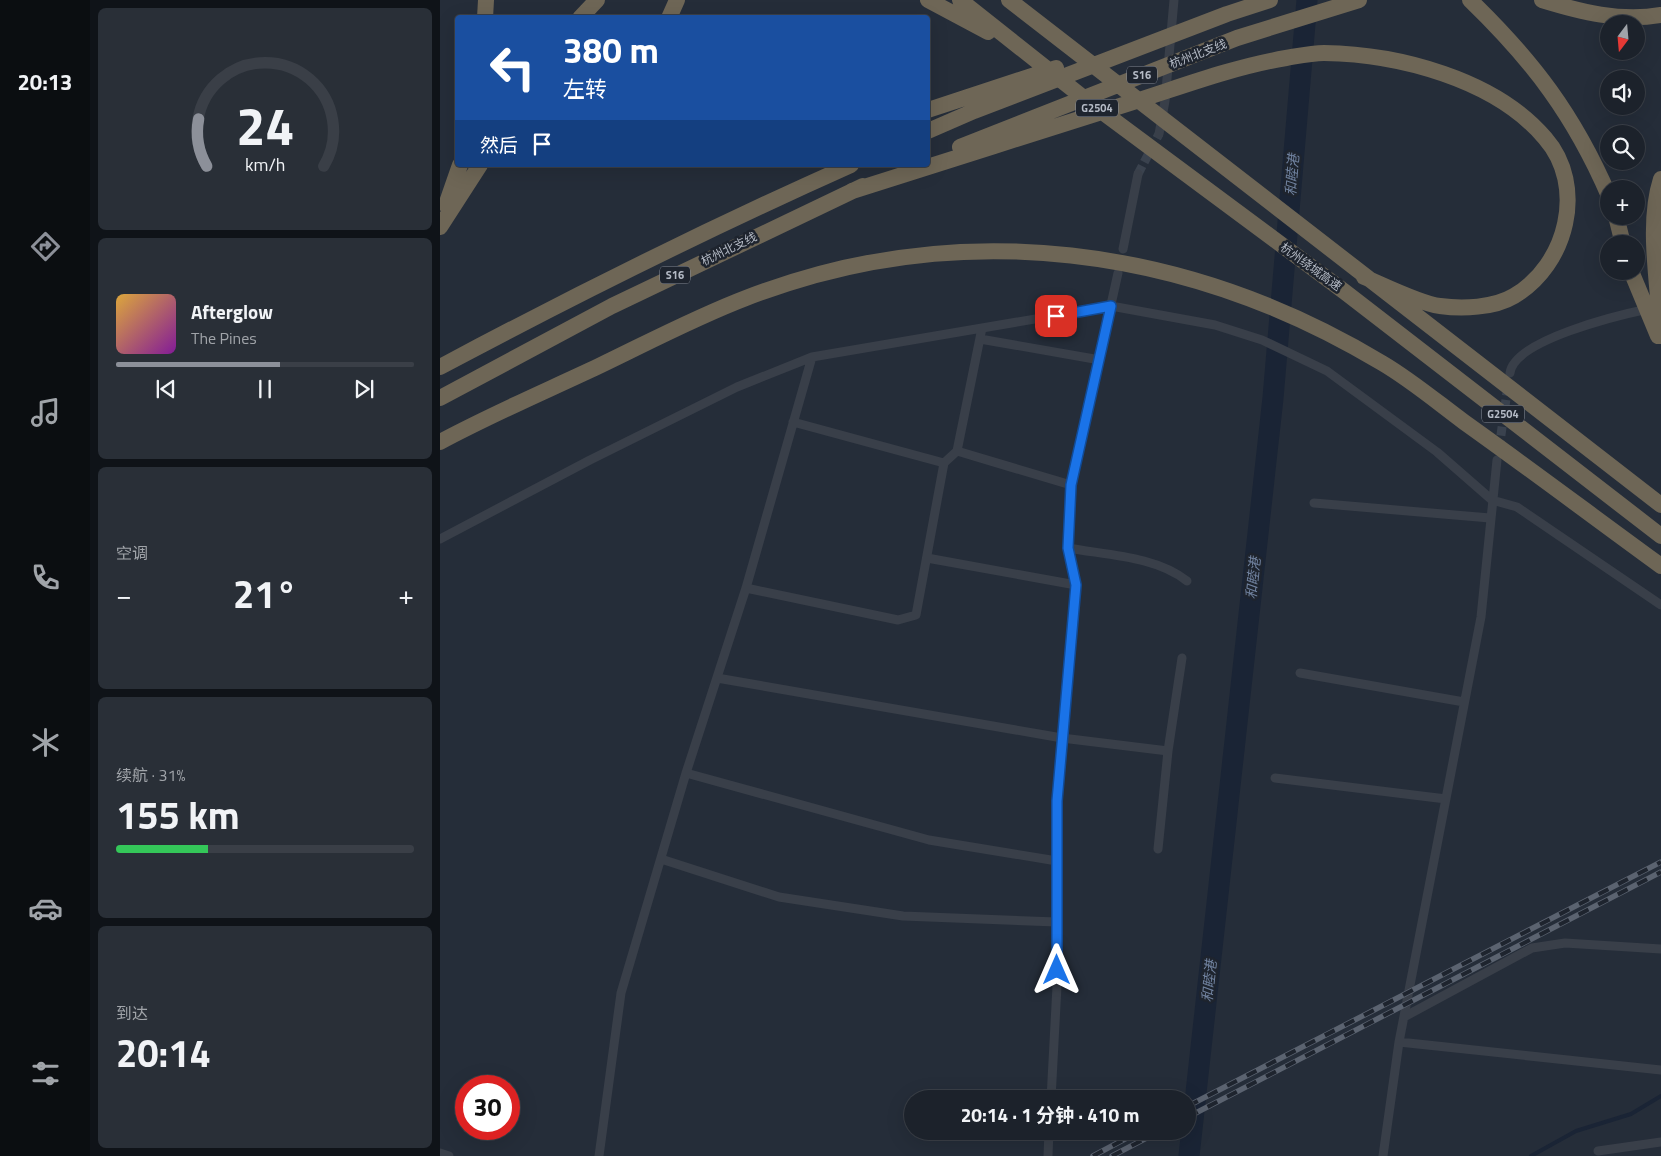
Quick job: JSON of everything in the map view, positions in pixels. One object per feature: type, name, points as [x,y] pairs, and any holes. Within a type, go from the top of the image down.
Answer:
[{"type":"highway","points":[[485,15],[486,0]]},
{"type":"highway","points":[[583,15],[597,0]]},
{"type":"highway","points":[[670,15],[677,0]]},
{"type":"highway","points":[[928,0],[1023,50]]},
{"type":"highway","name":"杭州绕城高速","points":[[960,0],[1085,100],[1345,292],[1661,536]]},
{"type":"highway","name":"杭州绕城高速","points":[[1009,0],[1153,112],[1165,130],[1241,181],[1661,505]]},
{"type":"highway","name":"S16","points":[[930,130],[974,111],[1227,14],[1270,0]]},
{"type":"highway","name":"杭州北支线","points":[[930,159],[1237,38],[1359,0]]},
{"type":"highway","points":[[1470,0],[1509,37],[1558,98],[1594,160],[1602,180]]},
{"type":"highway","points":[[1542,0],[1584,13],[1639,19],[1661,15]]},
{"type":"highway","points":[[930,109],[1227,14]]},
{"type":"highway","points":[[930,166],[1247,65],[1322,53],[1377,58],[1422,66],[1476,87],[1514,109],[1546,139],[1565,172],[1568,213],[1559,248],[1536,280],[1512,298],[1478,306],[1438,306],[1364,277]]},
{"type":"highway","points":[[440,217],[449,199],[459,167]]},
{"type":"highway","points":[[440,227],[479,167]]},
{"type":"highway","name":"杭州北支线","points":[[440,367],[563,302],[756,207],[847,167]]},
{"type":"highway","name":"杭州北支线","points":[[440,398],[612,306],[852,191],[911,167]]},
{"type":"highway","points":[[852,191],[927,167]]},
{"type":"highway","points":[[1661,179],[1657,191],[1656,261],[1657,313],[1661,343]]},
{"type":"highway","points":[[440,442],[746,298],[803,279],[870,262],[947,252],[1030,250],[1114,259],[1183,275],[1294,315],[1384,364],[1661,566]]},
{"type":"highway","points":[[1637,280],[1657,313],[1661,336]]},
{"type":"street","points":[[1165,130],[1165,101],[1174,0]]},
{"type":"street","points":[[1123,249],[1138,174]]},
{"type":"street","points":[[1051,1090],[1057,986],[1057,801],[1076,585],[1068,548],[1071,485],[1118,273]]},
{"type":"street","points":[[440,539],[590,460],[736,387],[812,357],[1111,306],[1215,325],[1262,340],[1327,371],[1437,452],[1492,500],[1517,507],[1661,605]]},
{"type":"street","points":[[1510,372],[1511,367],[1529,348],[1588,324],[1657,313]]},
{"type":"street","points":[[746,588],[898,620],[916,615],[944,463],[958,451],[982,328]]},
{"type":"street","points":[[980,340],[1100,360]]},
{"type":"street","points":[[599,1156],[622,993],[686,773],[746,588],[812,357]]},
{"type":"street","points":[[793,422],[944,463]]},
{"type":"street","points":[[958,451],[1071,485]]},
{"type":"street","points":[[1382,1156],[1399,1042],[1481,617],[1497,460]]},
{"type":"street","points":[[1314,503],[1490,518]]},
{"type":"street","points":[[1068,548],[1144,562],[1176,572],[1187,581]]},
{"type":"street","points":[[926,558],[1076,585]]},
{"type":"street","points":[[1158,849],[1168,752],[1182,658]]},
{"type":"street","points":[[1300,673],[1464,702]]},
{"type":"street","points":[[716,678],[1062,738],[1168,752]]},
{"type":"street","points":[[686,773],[929,840],[1057,861]]},
{"type":"street","points":[[1275,778],[1446,799]]},
{"type":"street","points":[[661,859],[789,898],[903,916],[1057,922]]},
{"type":"street","points":[[1404,1017],[1532,948],[1565,943],[1661,949]]},
{"type":"street","points":[[1399,1042],[1661,1070]]},
{"type":"street","points":[[1048,1156],[1049,1140]]},
{"type":"street","points":[[1598,1151],[1661,1142]]},
{"type":"street","points":[[440,1154],[449,1156]]},
{"type":"waterway","name":"和睦港","points":[[1189,1156],[1273,398],[1307,0]]},
{"type":"waterway","points":[[1531,1156],[1576,1131],[1631,1114],[1661,1096]]},
{"type":"tunnel","points":[[1138,174],[1159,134]]},
{"type":"tunnel","points":[[1499,449],[1508,385]]},
{"type":"railway","points":[[1196,1102],[1661,862]]},
{"type":"railway","points":[[1196,1113],[1661,872]]},
{"type":"railway","points":[[1093,1156],[1123,1140]]},
{"type":"railway","points":[[1112,1156],[1143,1140]]},
{"type":"route","points":[[1056,316],[1111,306],[1071,485],[1068,548],[1076,585],[1057,801],[1057,970]]}]
